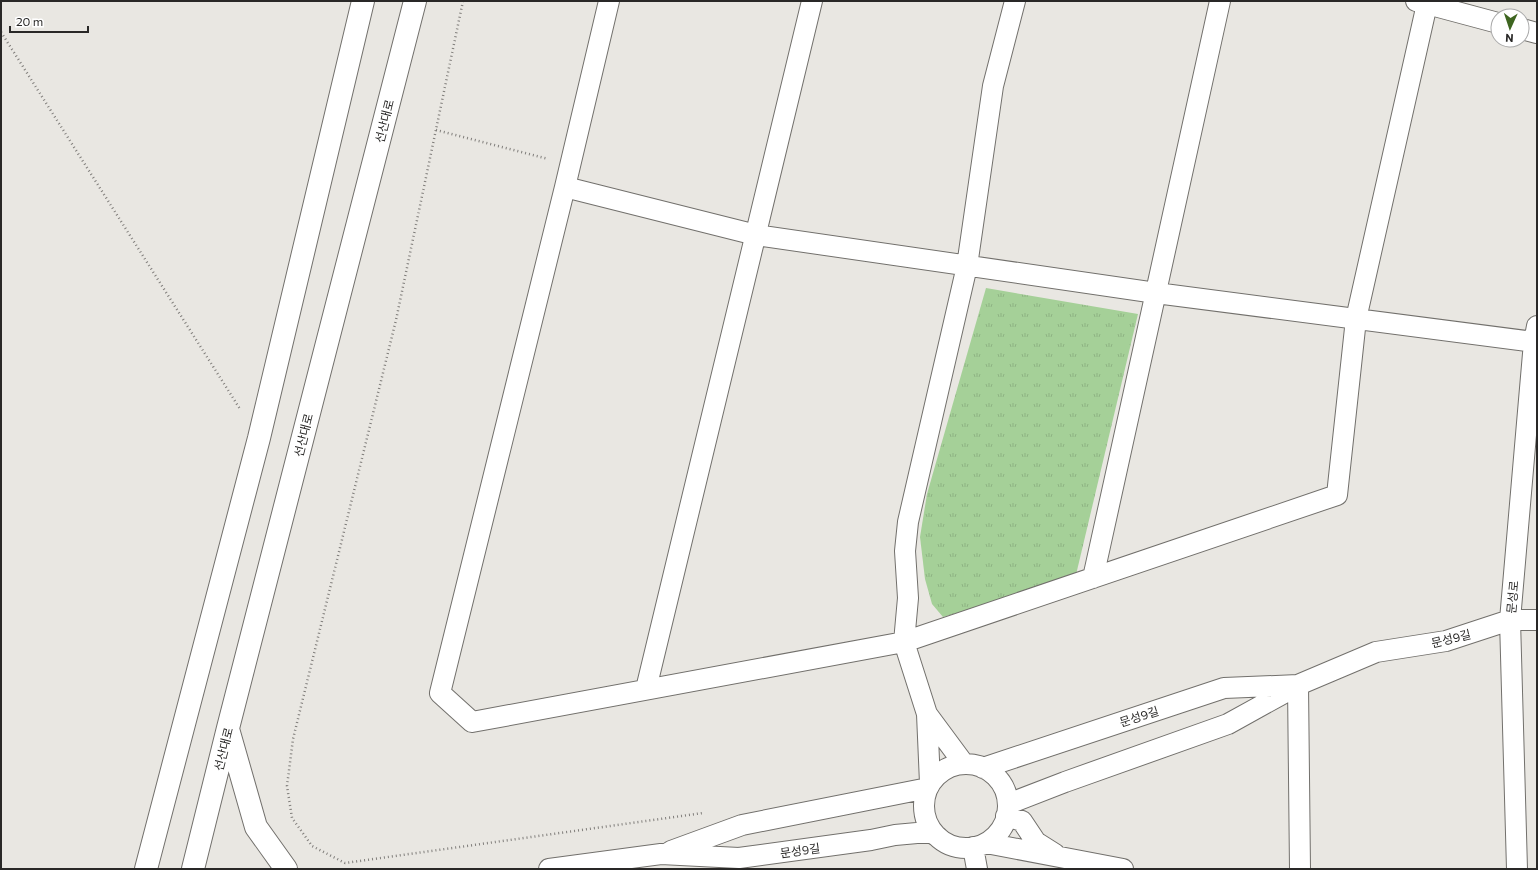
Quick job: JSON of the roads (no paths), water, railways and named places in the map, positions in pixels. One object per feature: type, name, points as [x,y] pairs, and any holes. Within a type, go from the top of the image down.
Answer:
[{"type":"main road","points":[[146,869],[259,438],[363,1]]},
{"type":"main road","name":"선산대로","points":[[194,869],[228,728],[415,1]]},
{"type":"main road","points":[[228,728],[256,827],[286,869]]},
{"type":"street","points":[[609,1],[565,187],[440,693],[472,722],[904,642],[1337,495],[1356,319],[1421,2],[1490,21]]},
{"type":"street","points":[[646,689],[812,1]]},
{"type":"street","points":[[1015,1],[993,86],[967,266],[908,522],[906,551],[908,598],[904,642],[927,714],[929,786],[924,801],[924,814],[929,827],[938,837],[948,844],[960,848],[979,845],[1123,869]]},
{"type":"street","points":[[1094,578],[1220,1]]},
{"type":"street","points":[[565,187],[756,235],[1156,293],[1356,319],[1535,334]]},
{"type":"street","name":"문성로","points":[[1517,869],[1510,620],[1535,334]]},
{"type":"street","name":"문성9길","points":[[974,766],[1224,688],[1298,685],[1376,652],[1446,641],[1510,620],[1537,620]]},
{"type":"street","points":[[1007,810],[1065,782],[1228,724],[1298,685],[1300,869]]},
{"type":"street","points":[[927,714],[974,766],[992,774],[1000,782],[1005,793],[1007,810],[1002,827],[995,836],[979,845]]},
{"type":"street","points":[[929,786],[942,771],[953,766],[974,766]]},
{"type":"street","name":"문성9길","points":[[661,854],[742,825],[929,786]]},
{"type":"street","points":[[1007,810],[1022,821],[1040,845],[1053,853],[1068,859]]},
{"type":"street","name":"문성9길","points":[[549,869],[661,854],[739,858],[871,840],[895,835],[932,833],[938,837]]},
{"type":"street","points":[[977,869],[979,845]]}]
